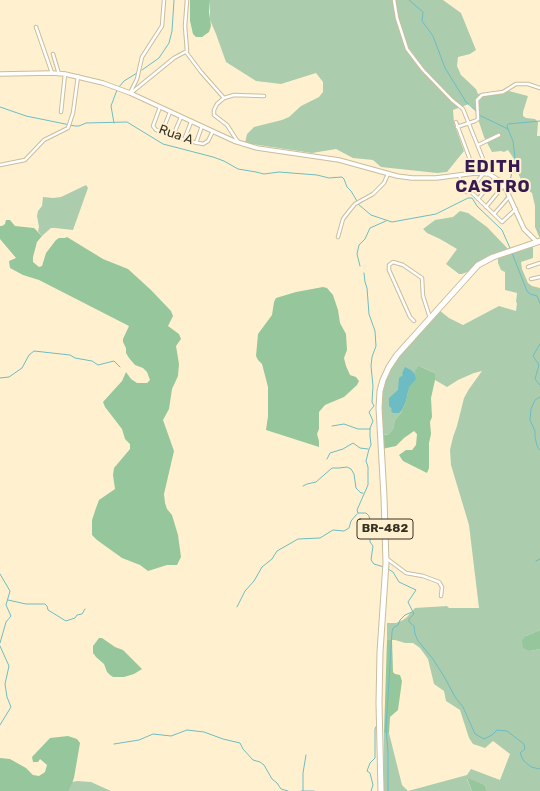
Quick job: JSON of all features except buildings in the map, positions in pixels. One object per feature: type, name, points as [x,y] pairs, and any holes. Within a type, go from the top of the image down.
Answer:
[{"type":"highway","name":"BR-482","points":[[381,791],[380,652],[386,557],[379,416],[381,385],[384,375],[393,361],[430,318],[482,262],[538,242]]},
{"type":"street","points":[[130,93],[137,79],[142,56],[162,26],[164,0]]},
{"type":"street","points":[[187,0],[185,26],[186,52],[224,98]]},
{"type":"street","points":[[394,0],[397,18],[407,49],[452,100],[462,107],[489,174]]},
{"type":"street","points":[[36,27],[52,73]]},
{"type":"street","points":[[130,93],[174,58],[186,52]]},
{"type":"street","points":[[53,54],[59,74]]},
{"type":"street","points":[[0,74],[65,74],[103,83],[130,93],[238,143],[257,148],[339,160],[397,176],[425,179],[475,173],[489,174],[496,177],[504,185],[524,229],[538,242]]},
{"type":"street","points":[[61,112],[65,74]]},
{"type":"street","points":[[0,165],[25,160],[44,140],[64,130],[70,124],[78,76]]},
{"type":"street","points":[[457,127],[478,119],[477,100],[482,95],[504,92],[516,84],[528,84],[540,88]]},
{"type":"street","points":[[238,143],[227,125],[213,112],[217,104],[224,98],[234,95],[264,96]]},
{"type":"street","name":"Rua A","points":[[160,107],[153,126],[156,130],[184,140],[206,144],[212,131]]},
{"type":"street","points":[[162,132],[170,112]]},
{"type":"street","points":[[173,136],[181,117]]},
{"type":"street","points":[[184,140],[191,122]]},
{"type":"street","points":[[456,122],[458,132],[475,173]]},
{"type":"street","points":[[196,143],[202,126]]},
{"type":"street","points":[[478,145],[498,135]]},
{"type":"street","points":[[338,237],[343,219],[350,210],[355,204],[373,194],[384,182],[389,173]]},
{"type":"street","points":[[470,191],[483,174]]},
{"type":"street","points":[[459,175],[463,189],[466,192],[470,191],[500,221],[503,222],[516,209]]},
{"type":"street","points":[[478,199],[496,177]]},
{"type":"street","points":[[486,207],[504,185]]},
{"type":"street","points":[[494,214],[510,196]]},
{"type":"street","points":[[414,321],[410,317],[389,270],[389,265],[393,262],[403,265],[422,278],[423,296],[430,318]]},
{"type":"street","points":[[528,268],[540,263]]},
{"type":"street","points":[[531,279],[540,277]]},
{"type":"street","points":[[386,557],[404,572],[423,576],[439,582],[442,587],[441,596]]},
{"type":"green space","points":[[190,0],[210,0],[209,12],[211,26],[209,32],[202,37],[196,37],[193,34],[190,21]]},
{"type":"green space","points":[[210,0],[443,0],[461,13],[476,50],[470,54],[458,57],[457,66],[461,75],[476,89],[478,94],[498,95],[509,91],[528,96],[523,116],[526,118],[535,119],[538,122],[537,136],[540,136],[540,239],[535,227],[535,206],[532,193],[525,188],[518,173],[515,174],[513,168],[514,159],[508,150],[504,152],[492,152],[484,137],[475,110],[469,104],[453,110],[454,123],[464,151],[447,172],[437,173],[381,167],[373,160],[353,158],[336,149],[312,153],[245,143],[247,134],[254,127],[289,117],[301,106],[319,97],[323,92],[323,82],[316,73],[281,84],[256,81],[226,62],[210,20]]},
{"type":"green space","points":[[86,185],[88,188],[73,230],[51,228],[42,236],[38,231],[39,227],[37,216],[38,211],[42,206],[43,197],[61,197]]},
{"type":"green space","points":[[460,211],[468,213],[487,227],[509,250],[488,256],[470,271],[462,274],[459,274],[446,264],[457,249],[427,233],[423,229],[435,220],[453,217]]},
{"type":"green space","points":[[6,220],[10,220],[15,226],[34,228],[42,236],[37,242],[33,257],[33,262],[39,267],[42,266],[46,253],[56,240],[67,237],[103,259],[128,269],[171,311],[173,316],[168,326],[179,334],[181,339],[176,346],[179,364],[178,376],[172,389],[169,409],[163,420],[174,451],[164,494],[167,509],[172,515],[178,535],[181,557],[177,565],[167,565],[148,571],[140,565],[122,558],[92,535],[92,520],[99,500],[115,489],[113,475],[114,468],[130,449],[130,444],[125,439],[122,429],[105,407],[103,402],[122,381],[126,372],[131,379],[137,383],[147,383],[150,380],[147,372],[143,368],[135,365],[126,353],[123,339],[129,326],[39,280],[23,275],[10,268],[9,261],[16,258],[0,239],[0,226],[5,224]]},
{"type":"green space","points":[[533,246],[533,258],[521,262],[522,269],[528,283],[532,286],[540,288],[540,630],[526,636],[530,651],[540,649],[540,791],[487,791],[485,785],[467,779],[472,791],[408,791],[467,775],[471,769],[500,780],[510,754],[493,741],[485,748],[473,744],[469,738],[460,710],[446,701],[444,691],[434,684],[428,659],[420,648],[413,643],[387,640],[387,623],[396,623],[403,620],[415,608],[447,606],[449,608],[479,608],[469,525],[451,465],[450,450],[464,398],[482,371],[458,380],[447,387],[435,380],[435,373],[421,367],[416,368],[416,378],[408,392],[401,413],[395,420],[393,429],[389,434],[381,436],[382,387],[395,360],[439,310],[449,318],[463,325],[499,306],[516,311],[517,293],[505,290],[505,272],[501,270],[498,263],[498,258]]},
{"type":"green space","points":[[323,287],[327,288],[333,295],[338,310],[340,323],[346,334],[347,350],[344,358],[346,366],[350,375],[356,377],[359,381],[357,385],[344,397],[325,405],[319,412],[319,429],[317,434],[319,447],[266,430],[268,416],[268,387],[262,364],[256,356],[258,334],[272,315],[276,298],[296,292]]},
{"type":"green space","points":[[417,367],[421,367],[435,373],[431,398],[432,417],[430,422],[431,434],[429,443],[429,468],[427,473],[403,461],[399,455],[406,450],[412,450],[416,445],[417,434],[414,431],[396,446],[382,449],[381,436],[389,434],[393,429],[395,420],[401,413],[406,401],[409,387],[416,378],[415,371]]},
{"type":"green space","points":[[540,630],[540,649],[530,651],[523,648],[522,640],[526,636]]},
{"type":"green space","points":[[99,638],[102,638],[115,647],[123,650],[142,669],[134,674],[124,677],[113,677],[110,675],[104,664],[93,653],[93,646]]},
{"type":"green space","points":[[387,640],[392,640],[393,672],[400,675],[402,681],[398,710],[390,717],[389,733],[384,733]]},
{"type":"green space","points":[[384,733],[389,733],[402,785],[408,791],[383,791]]},
{"type":"green space","points":[[68,736],[77,739],[80,743],[74,778],[69,791],[0,791],[0,758],[10,759],[26,768],[33,775],[39,776],[45,772],[47,765],[40,759],[38,762],[33,762],[32,757],[50,738]]},
{"type":"green space","points":[[467,778],[485,785],[487,791],[472,791]]},
{"type":"green space","points":[[72,782],[91,782],[111,791],[69,791]]},
{"type":"water","points":[[405,367],[415,374],[416,379],[409,387],[406,401],[402,410],[399,413],[393,413],[389,406],[389,398],[398,390],[399,378],[403,375],[402,373]]},
{"type":"waterway","points":[[142,70],[159,58],[169,43],[172,31],[174,0]]},
{"type":"waterway","points":[[409,0],[423,12],[422,21],[433,36],[445,68],[466,102],[476,111]]},
{"type":"waterway","points":[[119,87],[124,81],[137,73]]},
{"type":"waterway","points":[[114,123],[111,106],[117,90]]},
{"type":"waterway","points":[[0,107],[26,116],[75,126],[86,123],[127,122],[163,144],[213,157],[238,169],[264,174],[279,172],[317,175],[329,178],[342,177],[357,201]]},
{"type":"waterway","points":[[479,115],[508,129],[513,141],[515,158],[510,181],[510,193]]},
{"type":"waterway","points":[[508,129],[508,124],[540,121]]},
{"type":"waterway","points":[[501,204],[507,196]]},
{"type":"waterway","points":[[358,204],[371,215],[392,222],[436,214],[468,198],[472,198],[477,206],[502,230],[510,248]]},
{"type":"waterway","points":[[360,266],[357,254],[359,245],[365,239],[370,228],[386,221]]},
{"type":"waterway","points":[[512,253],[527,291],[530,294],[537,296],[540,303]]},
{"type":"waterway","points":[[358,513],[357,510],[368,485],[368,467],[366,461],[371,445],[370,428],[373,421],[369,412],[374,406],[372,402],[373,386],[371,366],[372,357],[376,346],[375,331],[369,314],[364,273]]},
{"type":"waterway","points":[[540,344],[533,356],[539,365],[535,379],[540,385]]},
{"type":"waterway","points":[[0,378],[9,377],[22,368],[29,355],[34,351],[70,355],[75,358],[92,361],[98,365],[114,361],[120,367]]},
{"type":"waterway","points":[[540,397],[535,400],[531,409],[530,420],[535,431],[537,446],[540,450]]},
{"type":"waterway","points":[[332,426],[344,424],[358,429],[370,429]]},
{"type":"waterway","points":[[327,459],[330,453],[343,449],[353,443],[360,448],[368,449]]},
{"type":"waterway","points":[[303,486],[316,482],[332,468],[347,467],[351,469],[354,474],[356,488],[363,493]]},
{"type":"waterway","points":[[358,513],[366,513],[369,516],[372,527],[370,542],[373,546],[371,560],[374,564],[384,567]]},
{"type":"waterway","points":[[237,607],[245,591],[254,581],[262,567],[272,559],[277,551],[298,539],[320,538],[333,530],[344,531],[349,528],[351,521],[357,514]]},
{"type":"waterway","points":[[536,561],[540,559]]},
{"type":"waterway","points":[[388,569],[393,572],[399,582],[416,590],[408,602],[414,614],[409,619],[409,622],[414,626],[418,641],[433,659],[455,697],[463,707],[475,734],[484,739],[492,735],[497,730],[507,731],[524,744],[525,749],[520,753],[523,760],[531,767],[540,769]]},
{"type":"waterway","points":[[0,574],[10,591],[6,605],[11,616],[6,622],[0,643]]},
{"type":"waterway","points":[[8,600],[26,604],[45,604],[48,610],[66,621],[82,614],[85,609]]},
{"type":"waterway","points":[[388,791],[388,752],[386,728],[392,632],[393,628],[398,625],[400,620],[405,615],[412,612]]},
{"type":"waterway","points":[[0,646],[9,666],[5,684],[7,697],[11,707],[0,725]]},
{"type":"waterway","points":[[371,791],[373,785],[370,773],[367,771],[370,763],[375,758],[375,729],[377,725]]},
{"type":"waterway","points":[[114,744],[139,740],[153,734],[171,736],[187,730],[204,732],[240,743],[243,749],[253,760],[264,765],[272,779],[281,789],[288,791]]},
{"type":"waterway","points":[[303,791],[303,773],[306,755]]},
{"type":"waterway","points":[[301,791],[314,791]]},
{"type":"district","name":"EDITH CASTRO","points":[[493,177]]}]
